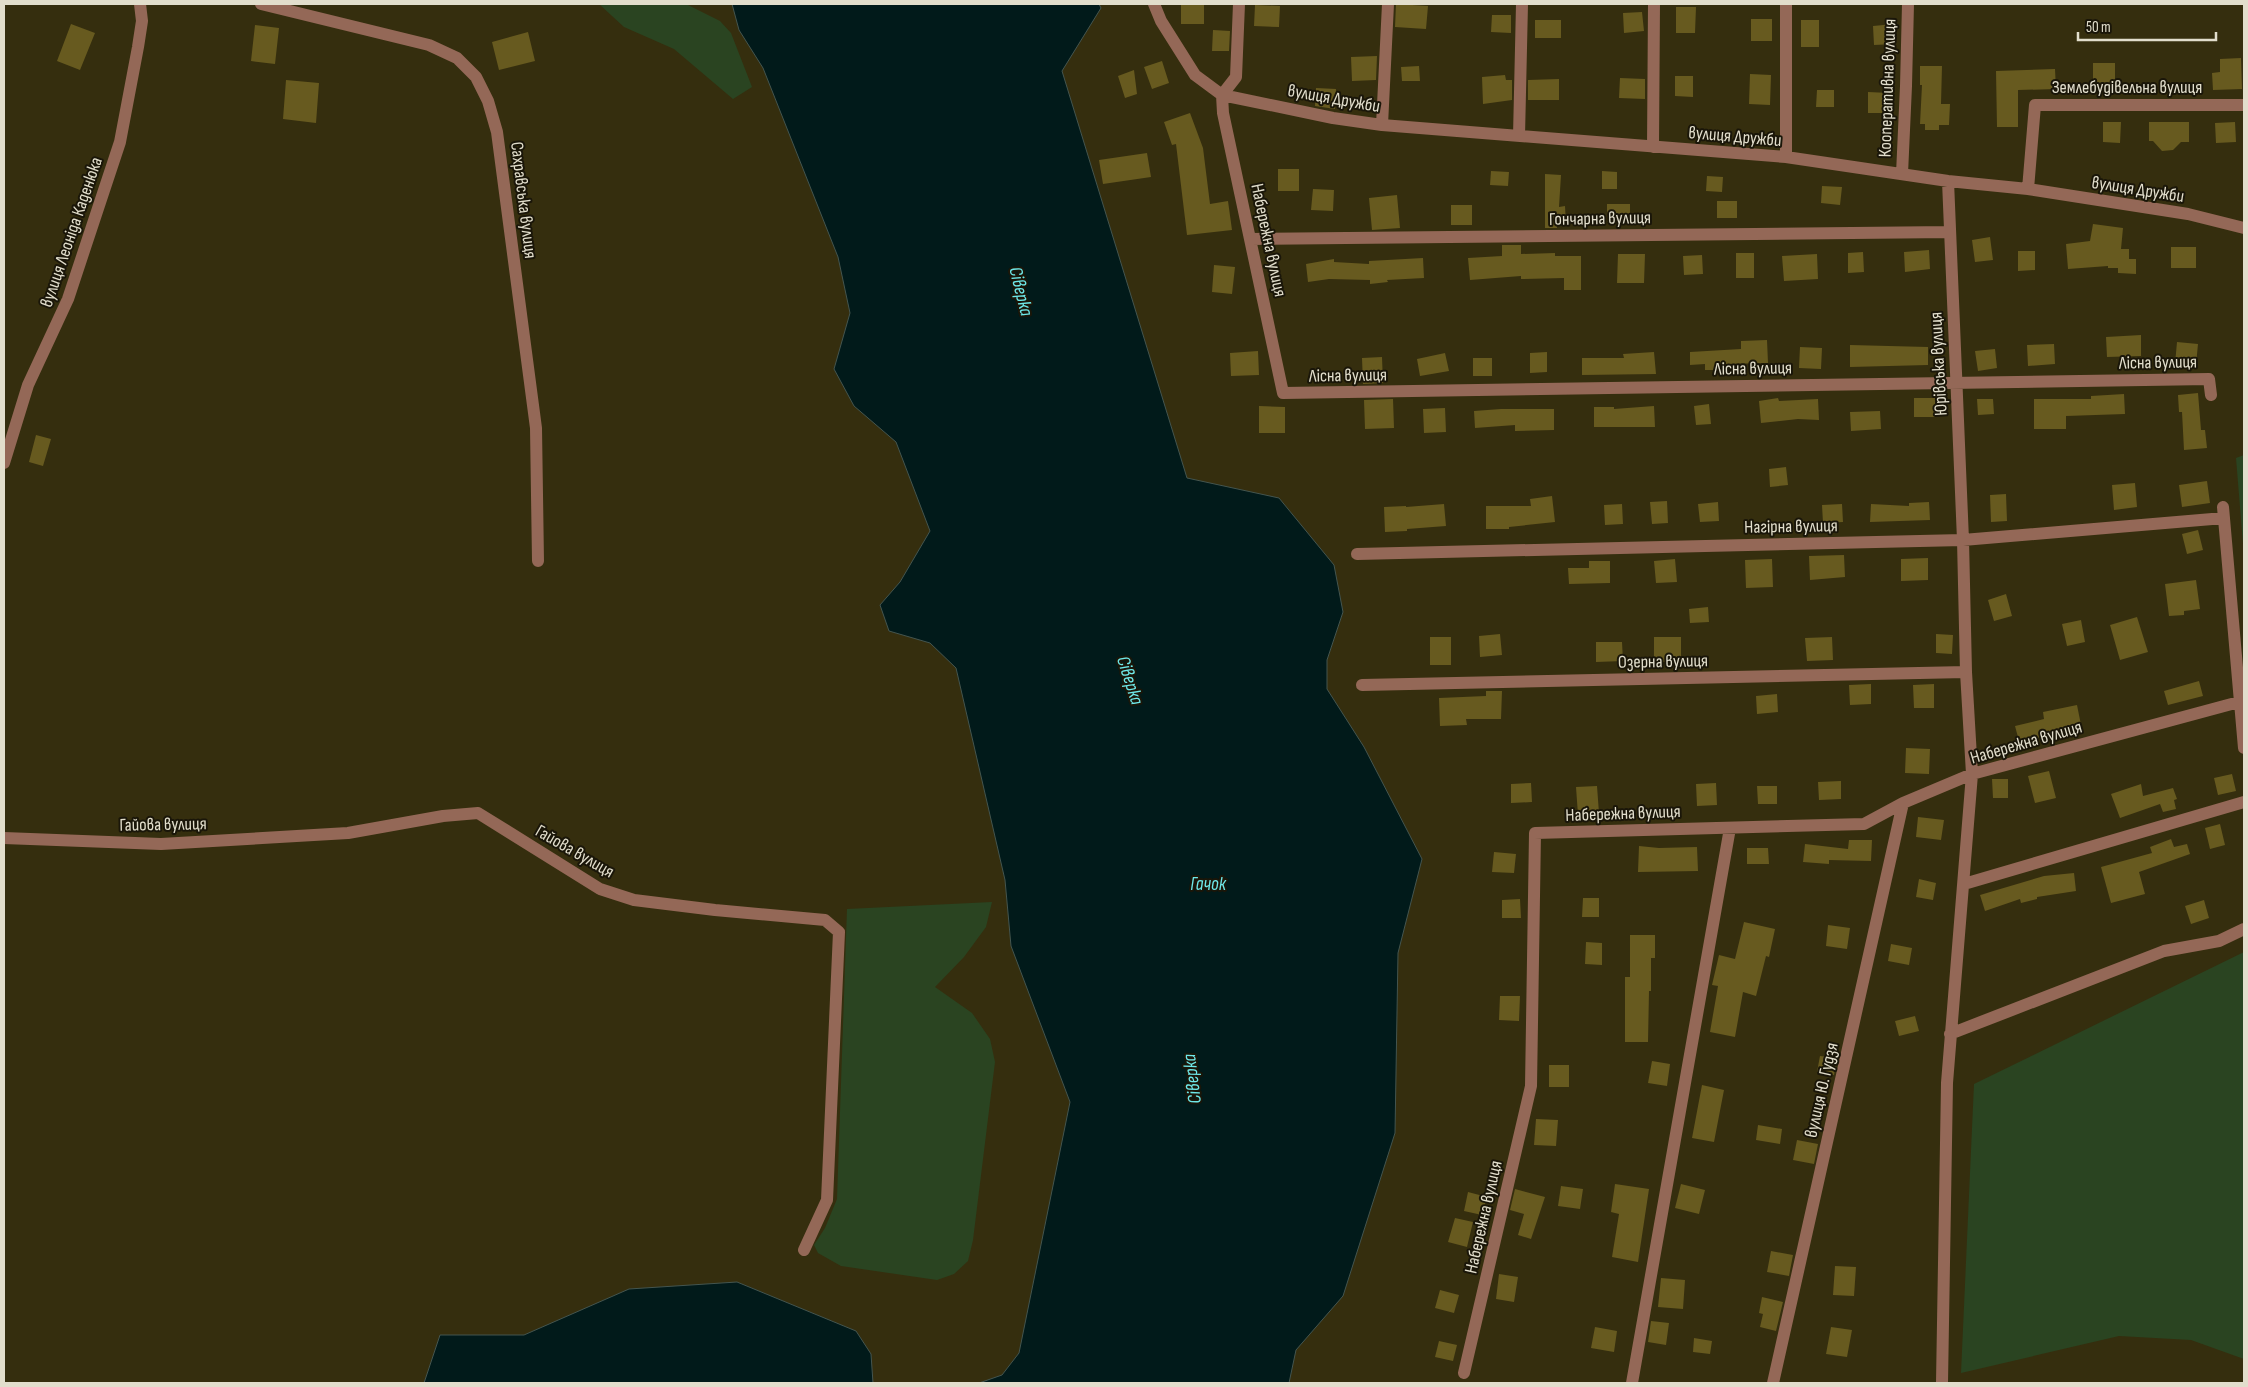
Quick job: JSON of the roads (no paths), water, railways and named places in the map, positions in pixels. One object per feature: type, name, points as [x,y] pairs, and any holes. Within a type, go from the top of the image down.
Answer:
[{"type":"street","name":"вулиця Леоніда Каденюка","points":[[4,463],[28,385],[68,299],[120,142],[142,21],[140,4]]},
{"type":"street","name":"Сахравська вулиця","points":[[261,4],[428,45],[457,58],[476,76],[488,101],[497,132],[536,428],[538,561]]},
{"type":"street","points":[[1154,4],[1161,21],[1195,75],[1222,95],[1236,77],[1239,4]]},
{"type":"street","points":[[1382,125],[1388,4]]},
{"type":"street","points":[[1519,136],[1522,4]]},
{"type":"street","points":[[1653,147],[1654,4]]},
{"type":"street","points":[[1786,4],[1786,157]]},
{"type":"street","name":"Кооперативна вулиця","points":[[1902,174],[1908,4]]},
{"type":"street","name":"вулиця Дружби","points":[[1222,95],[1333,118],[1382,125],[1786,157],[1948,181],[2028,189],[2188,214],[2244,228]]},
{"type":"street","name":"Набережна вулиця","points":[[1222,95],[1223,112],[1283,393]]},
{"type":"street","name":"Землебудівельна вулиця","points":[[2028,189],[2035,105],[2244,105]]},
{"type":"street","name":"Юрівська вулиця","points":[[1942,1383],[1946,1124],[1950,1034],[1972,774],[1966,672],[1963,543],[1948,181]]},
{"type":"street","name":"Гончарна вулиця","points":[[1251,239],[1950,232]]},
{"type":"street","name":"Лісна вулиця","points":[[1283,393],[1957,382],[2209,380],[2211,395]]},
{"type":"street","name":"Нагірна вулиця","points":[[1357,554],[1963,543],[2224,513],[2239,702]]},
{"type":"street","name":"Озерна вулиця","points":[[1362,685],[1966,672]]},
{"type":"street","points":[[2239,702],[2244,748]]},
{"type":"street","name":"Набережна вулиця","points":[[1464,1373],[1531,1086],[1535,833],[1864,824],[1903,803],[1972,774],[2239,702]]},
{"type":"street","points":[[1964,884],[2244,802]]},
{"type":"street","name":"вулиця Ю. Гудзя","points":[[1773,1383],[1903,803]]},
{"type":"street","name":"Гайова вулиця","points":[[4,838],[161,844],[348,833],[443,816],[478,813],[600,889],[634,900],[715,910],[825,920],[839,932],[827,1200],[804,1250]]},
{"type":"street","points":[[1632,1383],[1730,828]]},
{"type":"street","points":[[1950,1034],[2164,951],[2219,942],[2244,929]]},
{"type":"water","name":"Гачок","points":[[732,4],[1099,4],[1101,8],[1062,71],[1187,478],[1279,498],[1334,565],[1343,612],[1327,660],[1327,689],[1364,747],[1422,859],[1398,953],[1395,1133],[1343,1296],[1296,1350],[1289,1383],[979,1383],[1002,1375],[1019,1353],[1070,1102],[1011,946],[1005,880],[956,668],[930,643],[889,631],[880,605],[900,582],[930,531],[896,442],[854,406],[834,369],[850,313],[838,257],[763,68],[739,30]]},
{"type":"water","points":[[737,1282],[856,1331],[871,1354],[873,1383],[424,1383],[440,1335],[524,1335],[629,1289]]},
{"type":"water label","name":"Сіверка","points":[[1022,291]]},
{"type":"water label","name":"Сіверка","points":[[1131,680]]},
{"type":"water label","name":"Сіверка","points":[[1191,1079]]}]
